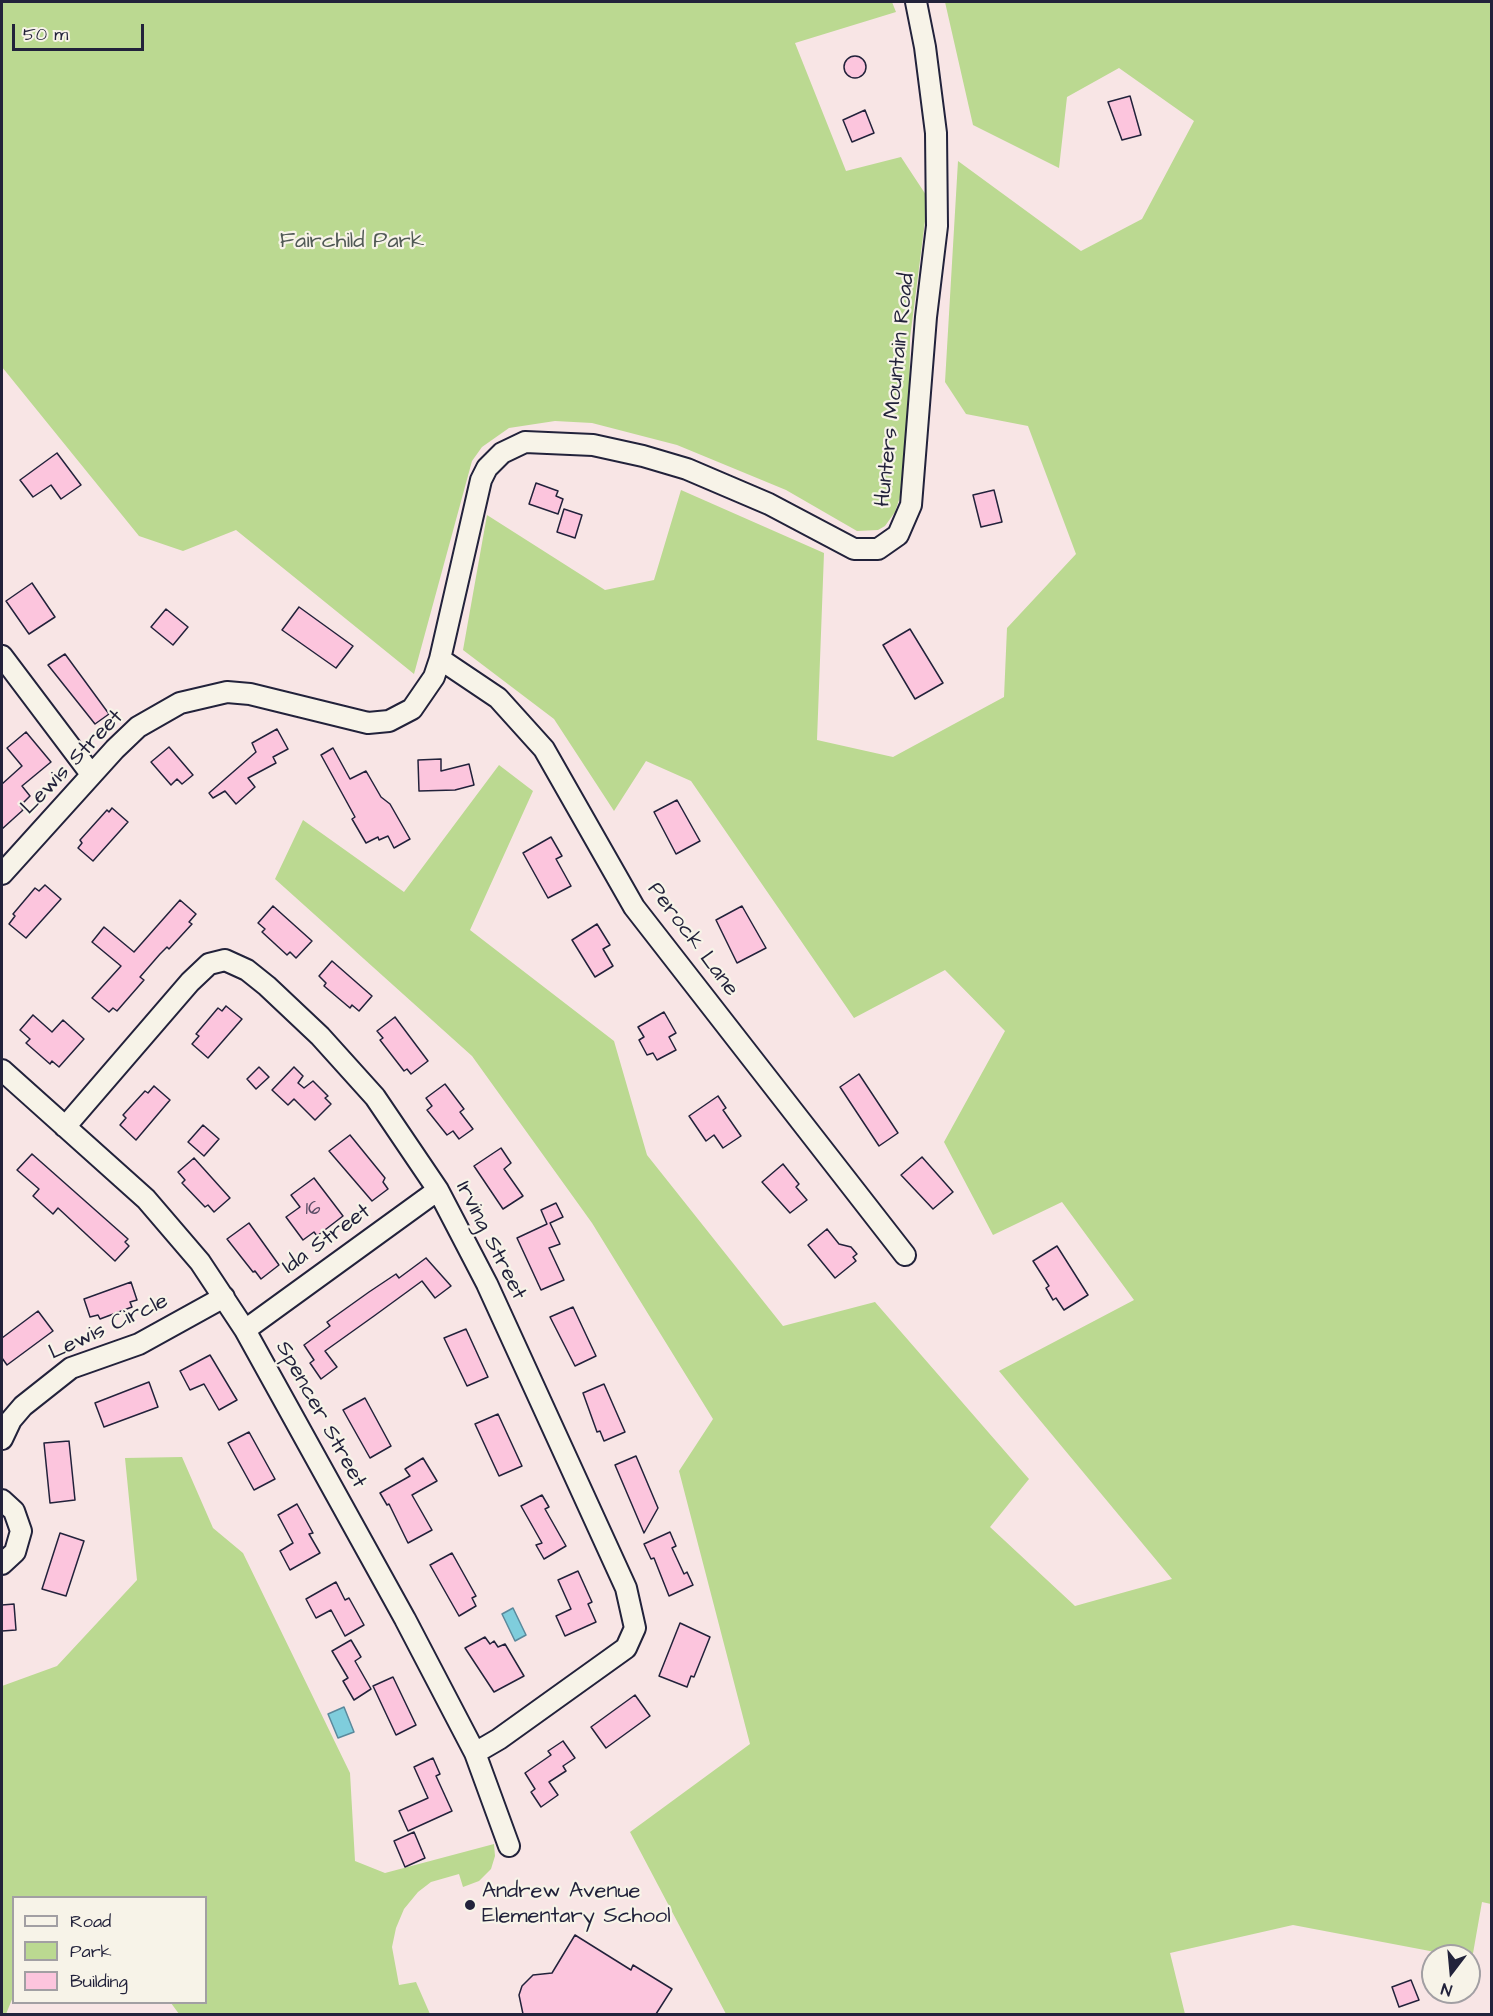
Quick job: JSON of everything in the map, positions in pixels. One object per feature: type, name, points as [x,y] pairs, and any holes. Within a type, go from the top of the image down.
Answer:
[{"type":"street","name":"Hunters Mountain Road","points":[[440,659],[482,480],[487,468],[502,453],[525,442],[593,445],[644,456],[687,470],[769,504],[854,549],[878,549],[898,535],[911,505],[926,317],[937,226],[936,133],[925,47],[916,2]]},
{"type":"street","points":[[2,656],[91,774]]},
{"type":"street","name":"Lewis Street","points":[[2,874],[91,774],[138,727],[157,713],[200,696],[227,693],[250,694],[354,721],[368,723],[389,721],[412,709],[423,696],[435,677],[440,659]]},
{"type":"street","name":"Perock Lane","points":[[440,659],[498,698],[544,750],[634,907],[905,1255]]},
{"type":"street","name":"Irving Street","points":[[65,1127],[190,982],[209,964],[225,960],[248,970],[320,1036],[375,1097],[438,1190],[487,1284],[621,1578],[634,1613],[635,1628],[626,1648],[499,1739],[475,1753]]},
{"type":"street","name":"Spencer Street","points":[[2,1071],[146,1199],[177,1233],[224,1297],[245,1330],[400,1609],[475,1753],[509,1846]]},
{"type":"street","name":"Ida Street","points":[[245,1330],[438,1190]]},
{"type":"street","name":"Lewis Circle","points":[[2,1439],[11,1420],[23,1406],[70,1368],[139,1344],[224,1297]]},
{"type":"street","points":[[2,1500],[14,1511],[21,1531],[15,1552],[2,1564]]},
{"type":"green space","name":"Fairchild Park","points":[[2,2],[892,2],[896,12],[795,43],[846,171],[901,157],[928,198],[910,338],[909,428],[901,494],[895,512],[885,526],[878,530],[857,531],[786,490],[677,445],[592,423],[555,421],[509,428],[482,447],[472,461],[414,674],[236,530],[183,551],[139,536],[2,367]]},
{"type":"green space","points":[[945,2],[1491,2],[1491,1904],[1482,1902],[1475,1944],[1421,1944],[1421,1949],[1293,1925],[1170,1953],[1185,2014],[726,2014],[630,1832],[750,1744],[679,1471],[713,1419],[592,1223],[472,1056],[275,879],[303,820],[404,892],[499,765],[533,791],[470,930],[614,1041],[647,1155],[783,1326],[875,1302],[1029,1479],[990,1527],[1075,1606],[1172,1579],[999,1371],[1134,1300],[1062,1202],[993,1235],[944,1142],[1005,1031],[945,970],[854,1018],[691,781],[646,761],[614,811],[554,719],[463,650],[487,515],[605,590],[654,580],[681,490],[824,553],[817,740],[893,757],[1004,697],[1007,628],[1076,554],[1028,426],[966,414],[945,382],[958,161],[1081,251],[1142,219],[1194,121],[1119,68],[1067,97],[1059,168],[973,125]]},
{"type":"green space","points":[[182,1457],[213,1528],[243,1553],[350,1773],[355,1861],[385,1873],[494,1844],[495,1856],[491,1869],[479,1881],[463,1887],[459,1874],[431,1882],[418,1892],[404,1909],[396,1928],[392,1947],[399,1985],[416,1982],[430,2014],[179,2014],[172,2004],[207,2004],[207,1896],[12,1896],[12,1999],[6,2014],[2,2014],[2,1686],[57,1666],[137,1580],[125,1458]]},
{"type":"water","points":[[513,1608],[526,1635],[515,1641],[502,1614]]},
{"type":"water","points":[[344,1707],[354,1732],[338,1738],[328,1714]]},
{"type":"building","points":[[855,56],[863,59],[866,67],[863,75],[855,78],[847,75],[844,67],[847,59]]},
{"type":"building","points":[[1130,96],[1141,135],[1122,140],[1108,102]]},
{"type":"building","points":[[865,110],[874,133],[852,142],[843,120]]},
{"type":"building","points":[[57,453],[81,485],[61,499],[51,485],[33,497],[20,480]]},
{"type":"building","points":[[536,483],[558,491],[556,496],[563,499],[558,514],[529,504]]},
{"type":"building","points":[[994,490],[1002,522],[981,527],[973,495]]},
{"type":"building","points":[[564,509],[582,515],[575,538],[557,532]]},
{"type":"building","points":[[32,583],[55,617],[29,634],[6,601]]},
{"type":"building","points":[[299,607],[353,646],[336,668],[282,630]]},
{"type":"building","points":[[166,609],[188,627],[173,645],[151,627]]},
{"type":"building","points":[[910,629],[943,683],[915,699],[883,645]]},
{"type":"building","points":[[65,654],[109,714],[95,724],[48,665]]},
{"type":"building","points":[[277,729],[288,749],[273,757],[276,763],[248,778],[255,787],[236,804],[225,791],[213,798],[209,793],[256,752],[252,743]]},
{"type":"building","points":[[26,732],[51,762],[22,786],[30,796],[20,806],[23,810],[2,829],[2,784],[22,766],[7,748]]},
{"type":"building","points":[[169,747],[193,775],[182,784],[177,779],[171,785],[151,762]]},
{"type":"building","points":[[333,748],[350,779],[366,771],[381,797],[390,804],[410,839],[394,848],[388,836],[379,840],[378,837],[366,843],[352,819],[355,817],[321,755]]},
{"type":"building","points":[[441,759],[441,771],[469,764],[474,785],[455,790],[419,791],[418,760]]},
{"type":"building","points":[[677,800],[700,841],[676,854],[654,812]]},
{"type":"building","points":[[112,808],[128,822],[93,861],[78,848],[82,843],[80,840],[107,810],[109,812]]},
{"type":"building","points":[[551,837],[562,856],[556,859],[571,886],[548,898],[523,853]]},
{"type":"building","points":[[45,885],[61,899],[26,938],[9,924],[15,916],[13,914],[35,888],[39,891]]},
{"type":"building","points":[[180,900],[196,914],[189,922],[192,924],[169,949],[167,947],[160,954],[140,977],[144,980],[117,1011],[113,1008],[109,1012],[92,998],[121,966],[92,942],[104,927],[134,952]]},
{"type":"building","points":[[273,906],[312,941],[296,958],[290,952],[287,955],[262,932],[265,929],[258,923]]},
{"type":"building","points":[[742,906],[766,948],[737,963],[716,920]]},
{"type":"building","points":[[597,924],[610,945],[603,949],[613,966],[595,977],[572,940]]},
{"type":"building","points":[[332,961],[372,996],[359,1011],[352,1005],[350,1008],[324,986],[326,983],[319,976]]},
{"type":"building","points":[[226,1006],[242,1019],[208,1058],[192,1044],[199,1036],[196,1034],[218,1008],[222,1011]]},
{"type":"building","points":[[664,1012],[676,1033],[669,1037],[676,1050],[657,1060],[653,1053],[647,1055],[639,1040],[644,1037],[638,1027]]},
{"type":"building","points":[[33,1015],[52,1032],[63,1020],[84,1039],[59,1067],[52,1061],[50,1064],[26,1043],[30,1039],[20,1030]]},
{"type":"building","points":[[395,1017],[428,1061],[411,1074],[407,1069],[404,1071],[380,1040],[383,1038],[377,1031]]},
{"type":"building","points":[[259,1067],[269,1077],[256,1089],[247,1079]]},
{"type":"building","points":[[294,1067],[303,1076],[298,1083],[304,1088],[313,1081],[328,1096],[325,1098],[331,1104],[315,1120],[294,1099],[288,1105],[272,1090]]},
{"type":"building","points":[[859,1074],[898,1133],[879,1146],[840,1087]]},
{"type":"building","points":[[445,1084],[464,1109],[460,1112],[473,1129],[459,1139],[453,1131],[447,1135],[427,1110],[432,1106],[426,1098]]},
{"type":"building","points":[[154,1086],[170,1100],[136,1140],[120,1125],[126,1118],[123,1115],[145,1091],[148,1093]]},
{"type":"building","points":[[718,1096],[726,1108],[723,1110],[741,1136],[723,1148],[714,1135],[706,1141],[689,1116]]},
{"type":"building","points":[[203,1125],[219,1139],[204,1156],[188,1142]]},
{"type":"building","points":[[350,1135],[385,1178],[383,1182],[388,1189],[372,1201],[329,1151]]},
{"type":"building","points":[[501,1148],[511,1163],[504,1169],[523,1196],[503,1209],[474,1166]]},
{"type":"building","points":[[32,1154],[128,1239],[125,1242],[129,1246],[115,1261],[58,1208],[53,1214],[33,1196],[39,1189],[17,1170]]},
{"type":"building","points":[[922,1157],[953,1192],[933,1209],[901,1175]]},
{"type":"building","points":[[194,1158],[230,1198],[214,1212],[208,1205],[205,1207],[182,1183],[185,1180],[178,1172]]},
{"type":"building","points":[[783,1164],[799,1184],[796,1187],[807,1200],[790,1213],[762,1182]]},
{"type":"building","points":[[314,1178],[343,1216],[317,1236],[314,1232],[303,1240],[286,1217],[300,1207],[291,1195]]},
{"type":"building","points":[[556,1203],[563,1217],[550,1223],[560,1244],[549,1248],[564,1280],[541,1290],[517,1238],[547,1224],[541,1210]]},
{"type":"building","points":[[249,1223],[279,1265],[261,1279],[227,1239]]},
{"type":"building","points":[[827,1229],[839,1244],[851,1247],[857,1254],[853,1257],[856,1261],[835,1278],[808,1245]]},
{"type":"building","points":[[1057,1246],[1088,1295],[1064,1310],[1056,1298],[1053,1300],[1046,1288],[1049,1286],[1033,1261]]},
{"type":"building","points":[[426,1258],[451,1286],[435,1298],[422,1281],[325,1351],[337,1367],[321,1379],[310,1363],[314,1360],[304,1345],[330,1326],[327,1322],[369,1292],[396,1274],[399,1278]]},
{"type":"building","points":[[131,1282],[137,1300],[130,1302],[132,1307],[100,1319],[98,1315],[90,1317],[84,1299]]},
{"type":"building","points":[[573,1307],[596,1356],[575,1366],[550,1317]]},
{"type":"building","points":[[38,1311],[53,1331],[7,1365],[2,1358],[2,1338]]},
{"type":"building","points":[[466,1329],[488,1377],[467,1386],[444,1338]]},
{"type":"building","points":[[210,1355],[237,1400],[219,1410],[204,1384],[190,1390],[180,1371]]},
{"type":"building","points":[[149,1382],[158,1407],[104,1427],[95,1403]]},
{"type":"building","points":[[604,1384],[625,1432],[604,1441],[600,1431],[597,1432],[583,1393]]},
{"type":"building","points":[[365,1398],[391,1446],[370,1458],[343,1410]]},
{"type":"building","points":[[498,1414],[522,1466],[499,1476],[475,1424]]},
{"type":"building","points":[[249,1432],[275,1479],[254,1490],[228,1443]]},
{"type":"building","points":[[69,1441],[75,1500],[50,1503],[44,1443]]},
{"type":"building","points":[[636,1456],[658,1508],[644,1533],[615,1465]]},
{"type":"building","points":[[423,1458],[437,1481],[412,1495],[432,1530],[408,1543],[389,1504],[387,1505],[380,1493],[410,1476],[405,1469]]},
{"type":"building","points":[[542,1495],[549,1507],[545,1509],[566,1546],[544,1559],[536,1545],[542,1543],[521,1506]]},
{"type":"building","points":[[297,1504],[313,1533],[309,1534],[320,1553],[290,1570],[280,1551],[293,1543],[278,1515]]},
{"type":"building","points":[[670,1532],[676,1546],[672,1548],[684,1574],[687,1572],[693,1585],[669,1596],[654,1558],[651,1559],[644,1544]]},
{"type":"building","points":[[60,1533],[84,1541],[66,1596],[42,1589]]},
{"type":"building","points":[[452,1553],[476,1596],[472,1598],[476,1606],[459,1616],[430,1565]]},
{"type":"building","points":[[578,1571],[592,1602],[588,1604],[596,1622],[565,1636],[556,1616],[571,1609],[558,1580]]},
{"type":"building","points":[[336,1582],[345,1600],[349,1598],[364,1625],[345,1636],[331,1610],[316,1618],[306,1599]]},
{"type":"building","points":[[14,1604],[16,1630],[2,1631],[2,1605]]},
{"type":"building","points":[[680,1623],[710,1637],[694,1677],[691,1676],[687,1687],[659,1676]]},
{"type":"building","points":[[485,1637],[490,1644],[494,1641],[498,1647],[505,1644],[524,1676],[494,1692],[465,1648]]},
{"type":"building","points":[[351,1640],[361,1657],[355,1661],[371,1689],[354,1700],[343,1681],[348,1678],[332,1651]]},
{"type":"building","points":[[393,1677],[416,1725],[396,1735],[373,1686]]},
{"type":"building","points":[[635,1695],[650,1716],[606,1748],[591,1727]]},
{"type":"building","points":[[563,1741],[575,1758],[563,1766],[566,1771],[549,1782],[558,1795],[541,1807],[531,1792],[535,1789],[525,1773],[551,1755],[548,1751]]},
{"type":"building","points":[[433,1758],[440,1774],[436,1776],[452,1811],[408,1831],[399,1811],[428,1798],[414,1767]]},
{"type":"building","points":[[414,1832],[425,1858],[405,1867],[394,1841]]},
{"type":"building","points":[[575,1935],[631,1970],[633,1965],[672,1989],[656,2014],[523,2014],[519,1995],[522,1986],[533,1975],[552,1973]]},
{"type":"building","points":[[1411,1980],[1419,2000],[1399,2007],[1392,1987]]},
{"type":"place","name":"Andrew Avenue Elementary School","points":[[470,1905]]}]
